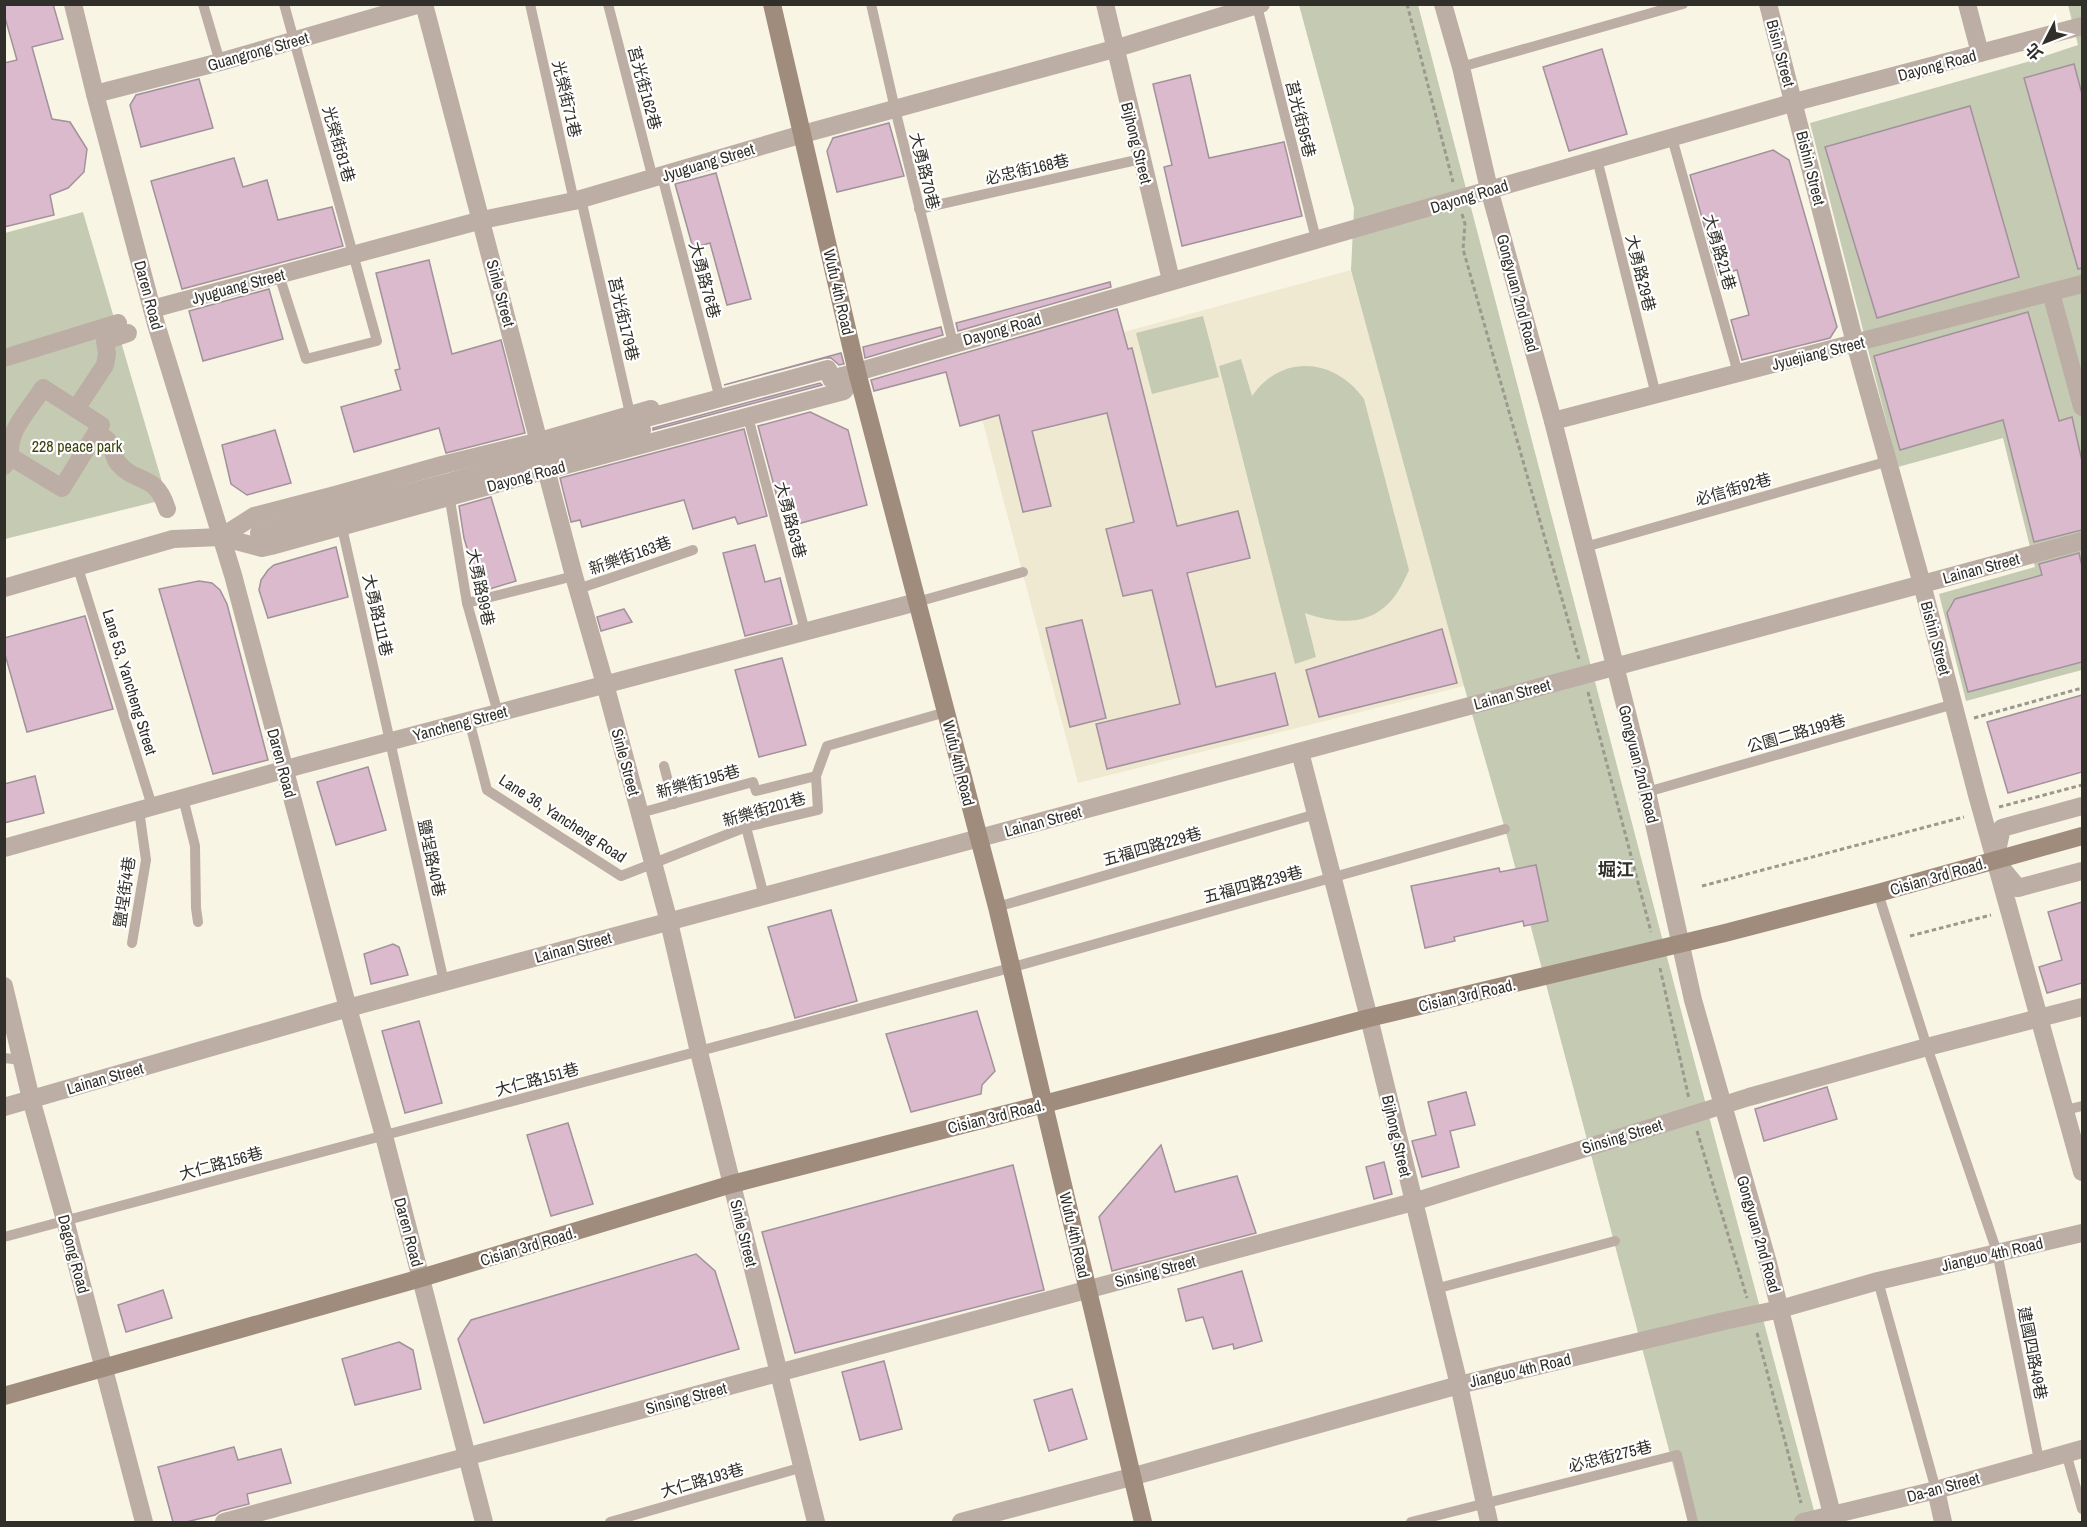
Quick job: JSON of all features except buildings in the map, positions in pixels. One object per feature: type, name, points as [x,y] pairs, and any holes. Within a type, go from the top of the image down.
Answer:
[{"type":"street","name":"Daren Road","points":[[74,4],[95,94],[152,309],[233,575],[384,1136],[484,1522]]},
{"type":"street","name":"Guangrong Street","points":[[95,94],[294,42],[422,4]]},
{"type":"street","name":"Sinle Street","points":[[422,4],[482,220],[576,583],[654,864],[816,1522]]},
{"type":"street","name":"Wufu 4th Road","points":[[772,4],[857,372],[997,906],[1143,1522]]},
{"type":"street","name":"Bijhong Street","points":[[1105,4],[1171,280]]},
{"type":"street","name":"Gongyuan 2nd Road","points":[[1443,4],[1461,67],[1489,189],[1553,421],[1616,667],[1647,792],[1680,944],[1722,1106],[1780,1309],[1834,1519]]},
{"type":"street","name":"Bisin Street","points":[[1768,4],[1795,102]]},
{"type":"street","points":[[1967,4],[1980,53]]},
{"type":"street","name":"Jyuguang Street","points":[[152,309],[482,220],[577,200],[803,134],[1114,49],[1221,10],[1259,5]]},
{"type":"street","name":"Dayong Road","points":[[221,537],[254,516],[339,511],[634,431],[718,391],[831,362],[857,372],[1795,102],[2082,26]]},
{"type":"street","name":"Bishin Street","points":[[1795,102],[1862,341],[1889,461],[1995,860],[2040,1018],[2074,1108],[2082,1172]]},
{"type":"street","name":"Jyuejiang Street","points":[[1553,421],[2082,284]]},
{"type":"street","points":[[2051,293],[2082,407]]},
{"type":"street","points":[[4,358],[123,328],[105,341],[107,354],[105,365],[76,409]]},
{"type":"street","points":[[634,431],[642,430],[639,420],[828,369],[831,379],[857,372]]},
{"type":"street","name":"Dayong Road","points":[[4,588],[173,539],[221,537],[262,548],[339,511],[446,481],[634,431],[748,417],[844,391],[857,372]]},
{"type":"street","points":[[43,388],[76,409],[101,425],[62,488],[8,462],[13,433],[43,388]]},
{"type":"street","points":[[97,433],[108,441],[112,454],[119,464],[153,484],[163,496],[167,509]]},
{"type":"street","points":[[259,533],[339,511]]},
{"type":"street","name":"Lainan Street","points":[[4,1107],[348,1008],[2082,541]]},
{"type":"street","name":"Yancheng Street","points":[[4,848],[391,741],[917,602]]},
{"type":"street","name":"Bijhong Street","points":[[1300,752],[1369,1018],[1459,1385],[1489,1522]]},
{"type":"street","name":"Cisian 3rd Road.","points":[[1995,860],[2002,828],[2082,806]]},
{"type":"street","name":"Cisian 3rd Road.","points":[[4,1396],[421,1278],[732,1184],[1369,1018],[1680,944],[1878,893],[2082,836]]},
{"type":"street","name":"Cisian 3rd Road.","points":[[1995,860],[2018,888],[2082,871]]},
{"type":"street","name":"Cisian 3rd Road.","points":[[2040,882],[2082,863]]},
{"type":"street","name":"Dagong Road","points":[[4,986],[13,1059],[31,1099],[144,1522]]},
{"type":"street","name":"Sinsing Street","points":[[224,1522],[1413,1202],[1722,1106],[1927,1047],[2082,1007]]},
{"type":"street","name":"Jianguo 4th Road","points":[[961,1522],[1459,1385],[1780,1309],[1878,1281],[2082,1233]]},
{"type":"street","name":"Da-an Street","points":[[1802,1515],[1834,1519],[2074,1451]]},
{"type":"street","points":[[1936,1490],[1943,1522]]},
{"type":"lane","points":[[203,4],[220,62]]},
{"type":"lane","name":"光榮街81巷","points":[[279,275],[306,359],[377,341],[284,4]]},
{"type":"lane","name":"光榮街71巷","points":[[530,4],[577,200]]},
{"type":"lane","name":"莒光街162巷","points":[[608,4],[657,178]]},
{"type":"lane","name":"大勇路70巷","points":[[871,4],[953,343]]},
{"type":"lane","points":[[1461,67],[1683,4]]},
{"type":"lane","name":"莒光街95巷","points":[[1259,5],[1316,239]]},
{"type":"lane","name":"大勇路21巷","points":[[1672,138],[1738,373]]},
{"type":"lane","name":"必忠街168巷","points":[[920,209],[1141,159]]},
{"type":"lane","name":"大勇路29巷","points":[[1597,159],[1656,395]]},
{"type":"lane","name":"大勇路76巷","points":[[657,178],[718,391]]},
{"type":"lane","name":"莒光街179巷","points":[[577,200],[634,431]]},
{"type":"lane","name":"大勇路63巷","points":[[748,417],[805,631]]},
{"type":"lane","name":"必信街92巷","points":[[1585,547],[1889,461]]},
{"type":"lane","name":"大勇路99巷","points":[[446,481],[466,603],[498,713]]},
{"type":"lane","name":"大勇路111巷","points":[[339,511],[391,741]]},
{"type":"lane","name":"新樂街163巷","points":[[466,603],[576,583],[693,550]]},
{"type":"lane","name":"Lane 53, Yancheng Street","points":[[78,567],[145,808]]},
{"type":"lane","points":[[917,602],[1023,572]]},
{"type":"lane","name":"公園二路199巷","points":[[1647,792],[1953,704]]},
{"type":"lane","points":[[816,776],[827,746],[946,712]]},
{"type":"lane","name":"Lane 36, Yancheng Road","points":[[469,720],[488,790],[621,876],[654,864]]},
{"type":"lane","name":"鹽埕路40巷","points":[[391,741],[444,982]]},
{"type":"lane","points":[[664,766],[674,804]]},
{"type":"lane","name":"新樂街195巷","points":[[640,813],[753,782],[756,791],[816,776]]},
{"type":"lane","name":"新樂街201巷","points":[[654,864],[746,827],[818,810],[816,776]]},
{"type":"lane","points":[[183,798],[195,846],[198,922]]},
{"type":"lane","name":"鹽埕街4巷","points":[[132,943],[146,861],[145,808]]},
{"type":"lane","name":"五福四路229巷","points":[[997,906],[1316,814]]},
{"type":"lane","points":[[746,827],[764,896]]},
{"type":"lane","name":"五福四路239巷","points":[[699,1052],[1010,968],[1505,829]]},
{"type":"lane","name":"建國四路49巷","points":[[1878,893],[1927,1047],[1997,1252],[2039,1460]]},
{"type":"lane","name":"大仁路151巷","points":[[384,1136],[699,1052]]},
{"type":"lane","name":"大仁路156巷","points":[[4,1237],[384,1136]]},
{"type":"lane","points":[[1435,1289],[1615,1241]]},
{"type":"lane","points":[[1878,1281],[1936,1490]]},
{"type":"lane","points":[[2074,1451],[2082,1509]]},
{"type":"lane","name":"必忠街275巷","points":[[1484,1503],[1677,1455],[1694,1522]]},
{"type":"lane","name":"大仁路193巷","points":[[610,1522],[803,1467]]},
{"type":"lane","points":[[1411,1522],[1484,1503]]},
{"type":"path","points":[[1407,4],[1450,169]]},
{"type":"path","points":[[1465,224],[1463,249],[1581,665]]},
{"type":"path","points":[[1958,723],[2082,688]]},
{"type":"path","points":[[1589,696],[1642,898]]},
{"type":"path","points":[[1702,886],[2082,785]]},
{"type":"path","points":[[1668,1008],[1689,1102]]},
{"type":"path","points":[[1696,1127],[1739,1272]]},
{"type":"path","points":[[1759,1342],[1802,1515]]},
{"type":"shaded area","points":[[1351,270],[1464,686],[1078,783],[977,400],[1014,362]]},
{"type":"green space","points":[[1299,5],[1418,5],[1817,1522],[1688,1522],[1505,829],[1351,270],[1354,208]]},
{"type":"green space","points":[[2068,5],[2082,5],[2082,670],[1966,701],[1939,594],[2035,567],[2003,438],[1898,467],[1810,123],[2027,62],[2078,45]]},
{"type":"green space","name":"228 peace park","points":[[83,212],[167,499],[5,539],[5,233]]},
{"type":"green space","points":[[1203,316],[1219,377],[1152,394],[1136,333]]},
{"type":"green space","points":[[1241,359],[1252,396],[1264,382],[1278,373],[1293,367],[1308,366],[1338,375],[1352,385],[1364,399],[1409,570],[1392,599],[1380,611],[1370,616],[1338,621],[1305,613],[1316,657],[1295,664],[1219,366]]},
{"type":"district","name":"堀江","points":[[1616,869]]}]
